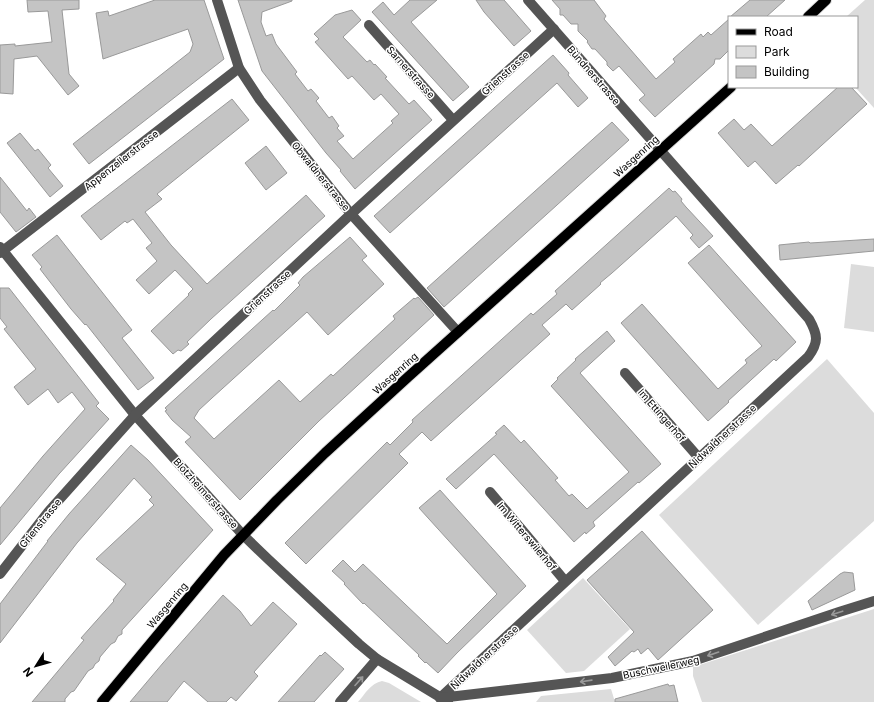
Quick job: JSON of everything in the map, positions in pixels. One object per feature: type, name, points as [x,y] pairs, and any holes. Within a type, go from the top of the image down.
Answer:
[{"type":"main road","points":[[809,16],[826,0]]},
{"type":"main road","name":"Wasgenring","points":[[102,702],[220,560],[276,500],[325,453],[458,332],[730,88]]},
{"type":"street","name":"Obwaldnerstrasse","points":[[217,0],[239,68],[260,100],[351,214],[458,332]]},
{"type":"street","name":"Bündnerstrasse","points":[[528,0],[661,151]]},
{"type":"street","name":"Sarnerstrasse","points":[[369,25],[453,120]]},
{"type":"street","name":"Grienstrasse","points":[[0,574],[49,511],[135,415],[453,120],[554,30]]},
{"type":"street","name":"Appenzellerstrasse","points":[[1,250],[239,68]]},
{"type":"street","name":"Nidwaldnerstrasse","points":[[444,700],[565,581],[808,357],[815,348],[817,334],[810,319],[661,151]]},
{"type":"street","name":"Blotzheimerstrasse","points":[[1,250],[135,415],[243,534],[347,634],[377,659],[444,700]]},
{"type":"street","name":"Im Ettingerhof","points":[[625,373],[699,458]]},
{"type":"street","name":"Im Witterswilerhof","points":[[490,492],[565,581]]},
{"type":"street","name":"Buschweilerweg","points":[[444,700],[612,678],[692,661],[874,601]]},
{"type":"street","points":[[340,702],[377,659]]},
{"type":"green space","points":[[865,0],[874,0],[874,108],[856,88],[858,88],[858,16],[847,16]]},
{"type":"green space","points":[[851,264],[874,267],[874,332],[844,328]]},
{"type":"green space","points":[[827,359],[874,413],[874,521],[758,625],[659,515]]},
{"type":"green space","points":[[583,578],[630,629],[584,671],[566,673],[527,630]]},
{"type":"green space","points":[[874,609],[874,702],[702,702],[693,676],[693,667]]},
{"type":"green space","points":[[382,681],[389,683],[421,702],[358,702],[371,686]]},
{"type":"green space","points":[[611,689],[615,702],[536,702],[541,696]]},
{"type":"building","points":[[27,0],[79,0],[79,9],[62,10],[69,74],[79,86],[68,95],[37,56],[14,59],[13,94],[0,93],[0,45],[15,44],[15,46],[52,42],[48,11],[28,12]]},
{"type":"building","points":[[155,0],[204,0],[224,59],[89,164],[73,144],[190,52],[193,44],[188,29],[103,59],[96,13],[108,11],[109,16]]},
{"type":"building","points":[[238,0],[292,0],[262,12],[261,22],[266,36],[272,34],[276,44],[297,72],[295,74],[308,91],[311,89],[319,98],[316,101],[329,118],[332,116],[339,126],[337,128],[344,136],[337,141],[353,159],[393,123],[391,121],[399,114],[381,94],[374,100],[352,76],[348,79],[315,42],[319,39],[314,34],[335,15],[352,10],[361,20],[343,37],[367,62],[370,60],[374,65],[375,64],[387,77],[385,78],[409,104],[414,100],[432,120],[355,189],[262,71]]},
{"type":"building","points":[[410,0],[437,0],[411,22],[469,87],[453,101],[372,12],[383,2],[394,15]]},
{"type":"building","points":[[476,0],[504,0],[531,31],[514,46],[484,12]]},
{"type":"building","points":[[552,0],[594,0],[606,16],[604,19],[656,79],[675,62],[673,59],[701,34],[703,37],[708,32],[711,35],[728,20],[728,51],[720,59],[715,59],[714,64],[655,117],[639,100],[645,95],[619,66],[613,71],[607,65],[607,62],[595,49],[592,49],[587,42],[588,41],[578,31],[578,24],[571,24],[563,15],[560,15],[560,9]]},
{"type":"building","points":[[750,0],[785,0],[767,16],[731,16]]},
{"type":"building","points":[[553,55],[588,98],[578,107],[557,83],[390,233],[374,216]]},
{"type":"building","points":[[837,88],[852,88],[867,104],[799,166],[798,165],[776,184],[755,161],[748,167],[718,133],[734,119],[744,130],[751,124],[772,146]]},
{"type":"building","points":[[232,99],[249,120],[157,194],[162,199],[145,212],[171,245],[207,284],[306,195],[325,216],[211,319],[187,342],[189,344],[181,351],[178,350],[173,354],[151,331],[189,295],[188,294],[193,289],[175,270],[149,294],[136,280],[157,261],[146,248],[152,243],[133,219],[127,223],[125,221],[101,240],[81,216]]},
{"type":"building","points":[[612,122],[629,140],[444,307],[427,288]]},
{"type":"building","points":[[20,133],[35,151],[38,149],[51,165],[48,168],[63,186],[50,197],[7,143]]},
{"type":"building","points":[[266,146],[287,173],[266,190],[245,163]]},
{"type":"building","points":[[0,177],[27,211],[29,208],[36,217],[16,232],[0,212]]},
{"type":"building","points":[[669,188],[673,192],[675,191],[682,199],[681,201],[686,207],[713,236],[699,248],[690,238],[693,235],[676,216],[600,283],[601,284],[572,310],[566,304],[542,325],[550,334],[431,441],[422,432],[399,454],[408,463],[306,564],[285,543],[387,442],[390,445],[413,422],[412,420],[531,313],[533,315],[557,294],[555,291]]},
{"type":"building","points":[[57,235],[132,330],[122,338],[154,378],[138,390],[86,324],[85,325],[71,309],[40,269],[42,267],[32,255]]},
{"type":"building","points":[[350,237],[367,256],[362,260],[384,284],[328,335],[307,312],[212,398],[199,410],[194,418],[214,439],[279,380],[300,402],[331,374],[333,376],[395,319],[393,316],[414,298],[415,299],[418,297],[434,315],[319,421],[240,500],[185,442],[191,437],[172,420],[165,411],[167,410],[165,408],[273,310],[274,311],[300,285],[298,283],[303,277]]},
{"type":"building","points":[[874,239],[874,251],[780,260],[779,245]]},
{"type":"building","points":[[709,245],[796,342],[776,361],[774,359],[708,421],[621,323],[642,304],[718,389],[747,363],[745,360],[762,346],[688,263]]},
{"type":"building","points":[[0,288],[9,288],[99,403],[96,406],[109,419],[59,474],[0,545],[0,508],[43,456],[85,409],[72,392],[58,403],[48,389],[28,405],[14,387],[36,369],[4,329],[7,327],[0,318]]},
{"type":"building","points":[[607,331],[615,341],[580,373],[661,464],[639,483],[638,482],[593,522],[595,526],[586,534],[585,532],[574,542],[494,454],[456,489],[446,479],[497,434],[495,433],[504,425],[521,443],[524,440],[558,478],[555,480],[569,496],[572,494],[587,509],[629,472],[551,386],[558,379],[557,378],[576,360],[575,359]]},
{"type":"building","points":[[131,445],[148,460],[213,530],[122,630],[122,634],[118,636],[115,642],[111,644],[93,668],[88,671],[74,691],[71,692],[65,699],[65,702],[32,702],[84,640],[81,638],[114,601],[113,600],[126,584],[96,559],[154,505],[149,500],[152,497],[134,478],[77,543],[0,643],[0,604],[69,514]]},
{"type":"building","points":[[440,490],[526,586],[438,673],[426,662],[425,663],[418,656],[419,655],[364,603],[363,604],[344,584],[345,583],[332,571],[343,560],[355,572],[363,564],[447,644],[497,594],[419,508]]},
{"type":"building","points":[[642,531],[713,610],[658,660],[648,648],[641,654],[638,649],[634,652],[632,651],[615,666],[608,657],[634,632],[587,580]]},
{"type":"building","points":[[844,572],[853,573],[855,590],[812,610],[808,601]]},
{"type":"building","points":[[223,595],[240,611],[251,626],[273,602],[297,624],[254,672],[258,676],[236,701],[231,697],[226,702],[208,702],[184,681],[167,702],[130,702],[163,663]]},
{"type":"building","points":[[325,652],[344,669],[314,702],[278,702],[320,655],[321,656]]},
{"type":"building","points":[[668,684],[669,686],[674,685],[678,702],[615,702],[615,699]]}]
